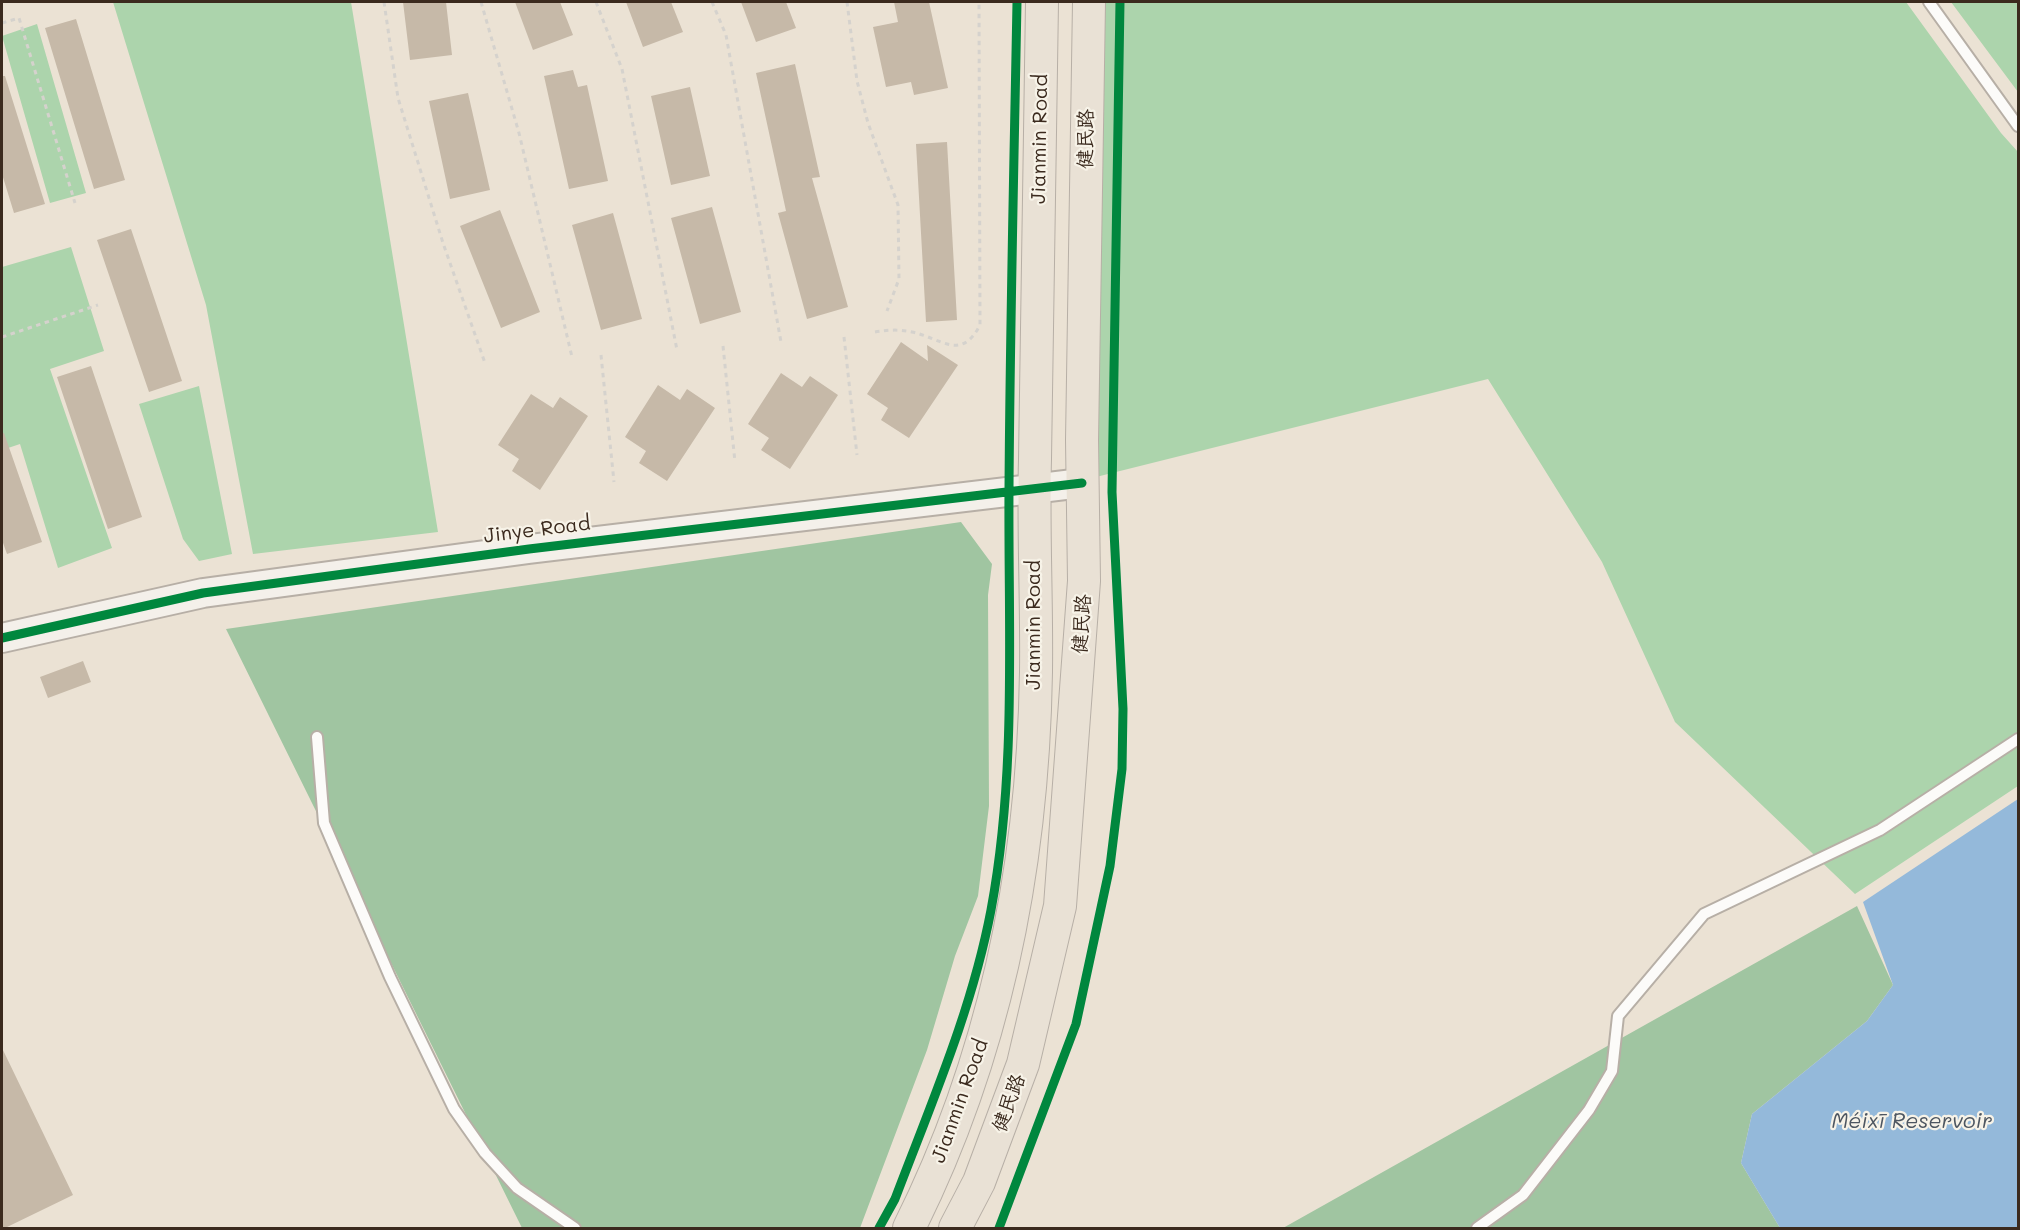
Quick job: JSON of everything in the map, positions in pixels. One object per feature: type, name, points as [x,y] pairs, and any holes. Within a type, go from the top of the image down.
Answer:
[{"type":"main road","name":"Jianmin Road","points":[[909,1228],[975,1067],[996,998],[1016,909],[1029,804],[1036,674],[1035,488],[1042,2]]},
{"type":"main road","name":"健民路","points":[[955,1228],[980,1182],[1023,1064],[1060,906],[1084,581],[1082,483],[1089,2]]},
{"type":"street","name":"Jinye Road","points":[[2,638],[203,593],[529,549],[1082,483]]},
{"type":"lane","points":[[1929,2],[2019,126]]},
{"type":"lane","points":[[317,737],[324,823],[390,976],[454,1109],[485,1153],[517,1188],[575,1228]]},
{"type":"lane","points":[[1477,1228],[1523,1195],[1589,1110],[1612,1071],[1618,1016],[1704,914],[1880,830],[2019,739]]},
{"type":"path","points":[[384,2],[398,98],[443,243],[485,363]]},
{"type":"path","points":[[481,2],[519,133],[572,357]]},
{"type":"path","points":[[596,2],[622,69],[677,350]]},
{"type":"path","points":[[712,2],[726,35],[781,342]]},
{"type":"path","points":[[847,2],[857,81],[868,123],[898,205],[900,279],[887,311]]},
{"type":"path","points":[[875,332],[910,332],[948,346],[955,346],[970,339],[980,325],[979,2]]},
{"type":"path","points":[[2,23],[19,18],[75,203]]},
{"type":"path","points":[[2,337],[98,305]]},
{"type":"path","points":[[844,338],[857,455]]},
{"type":"path","points":[[723,346],[735,462]]},
{"type":"path","points":[[601,355],[614,483]]},
{"type":"green space","points":[[113,2],[351,2],[438,532],[253,554],[206,305]]},
{"type":"green space","points":[[1098,2],[1906,2],[2001,133],[2018,152],[2018,786],[1855,894],[1675,722],[1602,562],[1488,379],[1092,478]]},
{"type":"green space","points":[[1951,2],[2018,2],[2018,92]]},
{"type":"green space","points":[[37,24],[86,193],[50,203],[2,36]]},
{"type":"green space","points":[[71,247],[104,351],[50,369],[112,548],[58,568],[20,444],[2,450],[2,267]]},
{"type":"green space","points":[[199,386],[232,554],[199,561],[183,539],[139,404]]},
{"type":"green space","points":[[961,522],[992,564],[988,595],[989,806],[978,896],[955,956],[927,1050],[860,1228],[522,1228],[226,629]]},
{"type":"green space","points":[[1857,906],[1893,985],[1867,1021],[1752,1114],[1741,1163],[1780,1228],[1283,1228]]},
{"type":"water","name":"Méixī Reservoir","points":[[2018,799],[2018,1228],[1780,1228],[1741,1163],[1752,1114],[1867,1021],[1893,985],[1863,902]]},
{"type":"building","points":[[403,2],[446,2],[452,55],[410,60]]},
{"type":"building","points":[[515,2],[560,2],[573,35],[533,50]]},
{"type":"building","points":[[626,2],[671,2],[683,32],[643,47]]},
{"type":"building","points":[[741,2],[786,2],[796,28],[756,42]]},
{"type":"building","points":[[894,2],[929,2],[948,88],[914,95],[911,82],[886,87],[873,27],[898,22]]},
{"type":"building","points":[[76,19],[125,180],[94,189],[45,28]]},
{"type":"building","points":[[795,64],[820,177],[812,178],[848,307],[807,319],[778,213],[786,211],[756,73]]},
{"type":"building","points":[[573,70],[578,87],[587,85],[608,181],[569,189],[544,76]]},
{"type":"building","points":[[2,76],[5,76],[45,204],[14,213],[2,174]]},
{"type":"building","points":[[690,87],[710,176],[671,185],[651,96]]},
{"type":"building","points":[[468,93],[490,190],[450,199],[429,101]]},
{"type":"building","points":[[947,142],[957,320],[926,322],[916,144]]},
{"type":"building","points":[[712,207],[741,312],[700,324],[671,218]]},
{"type":"building","points":[[500,210],[540,312],[501,328],[460,226]]},
{"type":"building","points":[[613,213],[642,319],[601,330],[572,225]]},
{"type":"building","points":[[131,229],[182,381],[149,392],[97,240]]},
{"type":"building","points":[[901,342],[928,361],[927,345],[958,365],[909,438],[881,420],[888,408],[867,394]]},
{"type":"building","points":[[91,366],[142,517],[108,529],[57,377]]},
{"type":"building","points":[[781,373],[802,387],[810,376],[838,395],[790,469],[761,450],[769,438],[748,424]]},
{"type":"building","points":[[658,385],[680,400],[687,389],[715,408],[667,481],[639,463],[646,451],[625,437]]},
{"type":"building","points":[[531,394],[553,408],[560,397],[588,416],[540,490],[512,471],[519,459],[498,445]]},
{"type":"building","points":[[2,433],[4,433],[42,542],[7,554],[2,540]]},
{"type":"building","points":[[83,661],[91,682],[48,698],[40,677]]},
{"type":"building","points":[[2,1048],[73,1195],[5,1228],[2,1228]]},
{"type":"cycle path","points":[[879,1228],[895,1199],[936,1092],[973,984],[991,910],[1005,805],[1009,700],[1009,490],[1017,2]]},
{"type":"cycle path","points":[[999,1228],[1076,1024],[1110,866],[1122,769],[1123,709],[1112,492],[1120,2]]},
{"type":"cycle path","points":[[2,638],[203,593],[529,549],[1082,483]]}]
